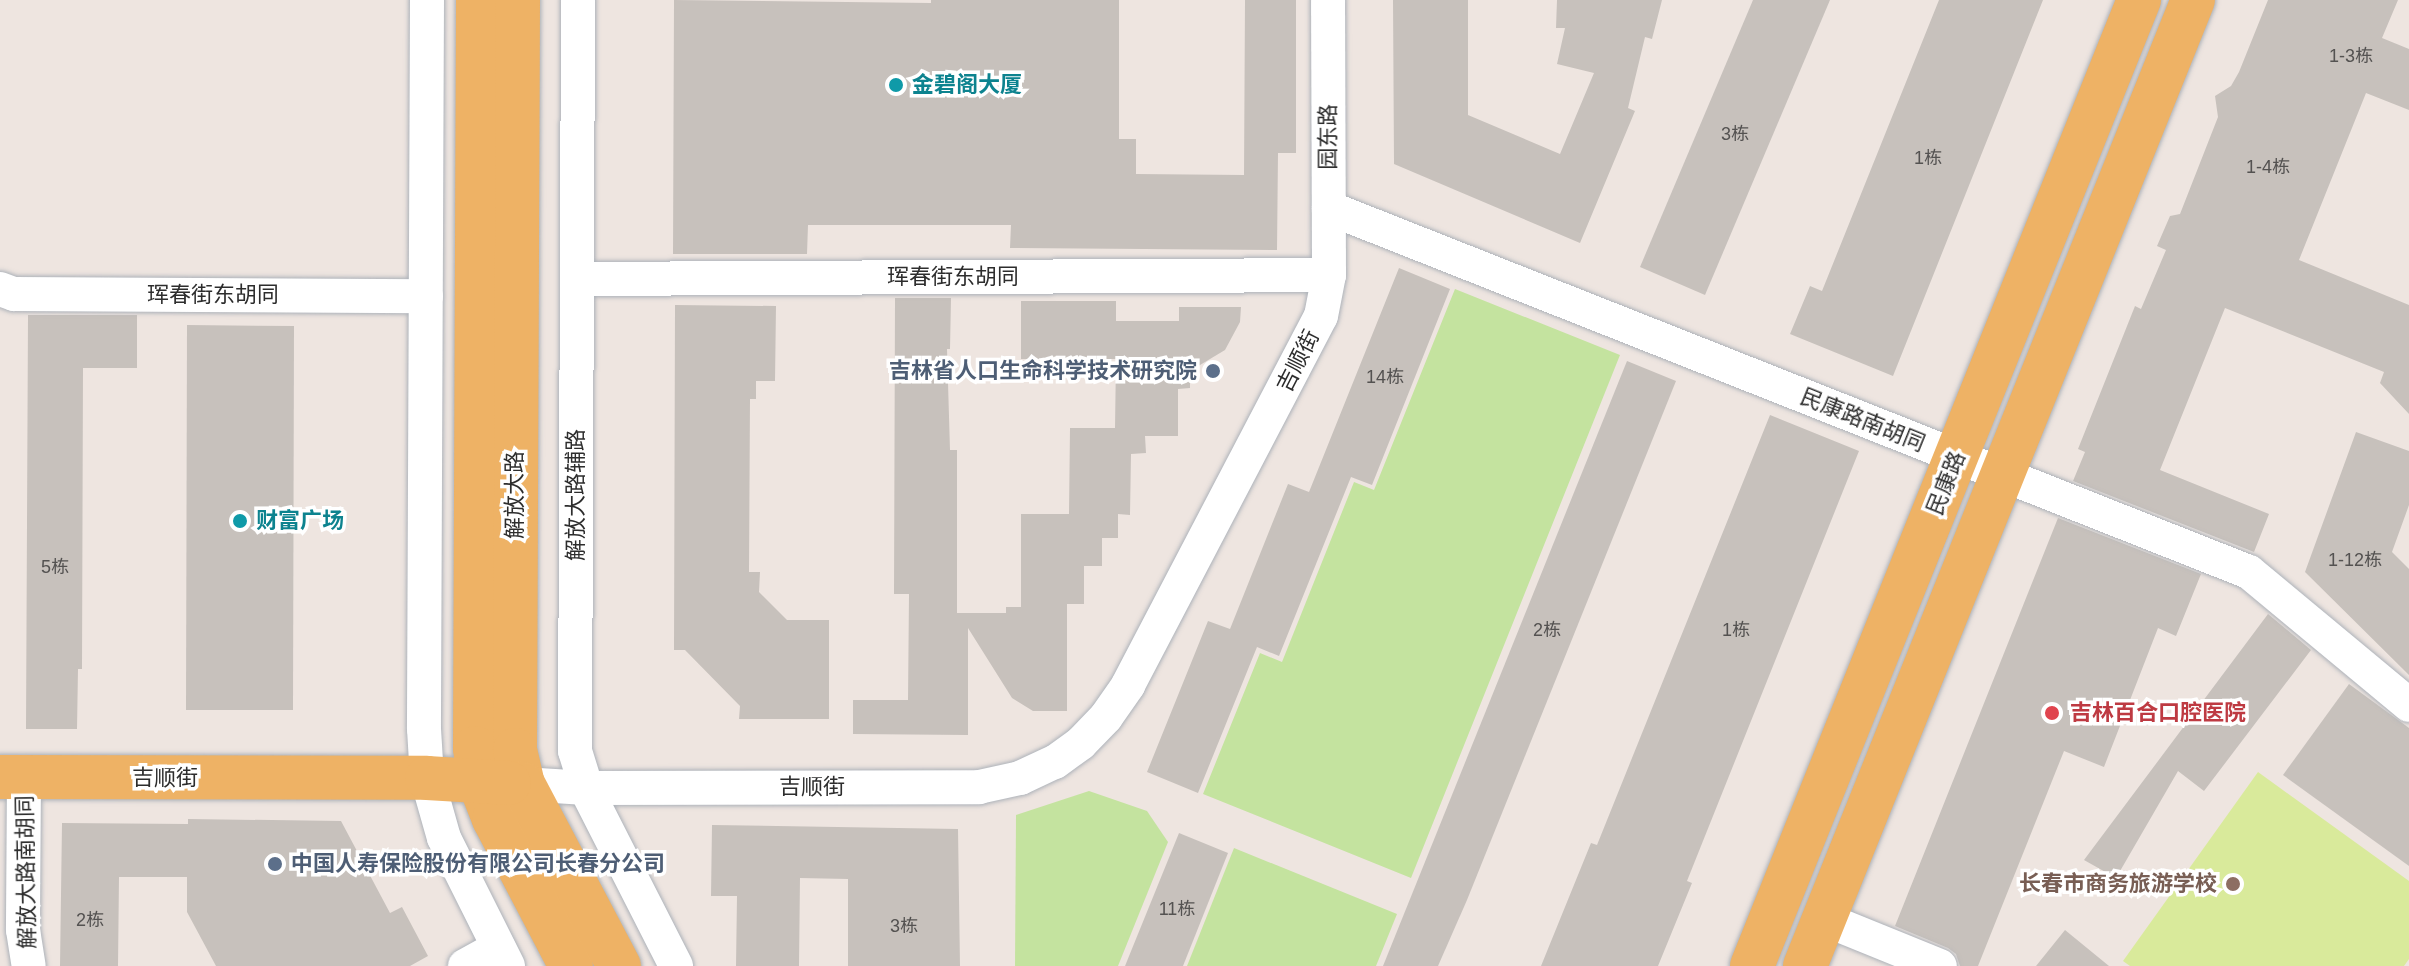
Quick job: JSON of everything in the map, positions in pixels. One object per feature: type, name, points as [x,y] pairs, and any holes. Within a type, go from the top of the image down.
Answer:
[{"type":"main road","name":"解放大路","points":[[478,0],[475,748],[479,781],[494,819],[571,966]]},
{"type":"main road","name":"解放大路","points":[[518,0],[514,724],[523,784],[619,966]]},
{"type":"main road","name":"民康路","points":[[1752,966],[2139,0]]},
{"type":"main road","points":[[1805,966],[2193,0]]},
{"type":"main road","name":"吉顺街","points":[[12,777],[427,778],[523,784]]},
{"type":"street","points":[[427,0],[424,729],[427,778],[444,838],[503,957],[465,966]]},
{"type":"street","name":"解放大路辅路","points":[[578,0],[575,751],[586,788],[676,966]]},
{"type":"street","name":"园东路","points":[[1328,0],[1329,275]]},
{"type":"street","name":"民康路南胡同","points":[[1329,208],[2249,572],[2409,705]]},
{"type":"street","name":"珲春街东胡同","points":[[577,279],[1329,275]]},
{"type":"street","name":"吉顺街","points":[[523,784],[586,788],[979,787],[1020,778],[1055,762],[1090,734],[1128,685],[1321,316],[1329,275]]},
{"type":"street","name":"珲春街东胡同","points":[[0,289],[14,294],[426,296]]},
{"type":"street","name":"解放大路南胡同","points":[[12,777],[23,930],[29,966]]},
{"type":"street","points":[[1824,919],[1940,966]]},
{"type":"green space","points":[[1455,289],[1620,355],[1411,878],[1203,794],[1260,653],[1282,662],[1354,482],[1374,490]]},
{"type":"green space","points":[[2258,772],[2409,881],[2409,959],[2404,966],[2130,966],[2123,961]]},
{"type":"green space","points":[[1089,791],[1147,811],[1168,842],[1118,966],[1015,966],[1016,815]]},
{"type":"green space","points":[[1234,848],[1397,914],[1376,966],[1187,966]]},
{"type":"building","name":"金碧阁大厦","points":[[674,0],[931,3],[931,0],[1119,0],[1119,139],[1136,139],[1136,174],[1244,175],[1245,0],[1296,0],[1296,153],[1278,153],[1277,250],[1010,248],[1011,225],[808,225],[807,254],[673,254]]},
{"type":"building","points":[[1393,0],[1468,0],[1468,115],[1560,154],[1594,73],[1557,64],[1565,28],[1556,28],[1557,0],[1662,0],[1652,39],[1645,37],[1628,108],[1635,111],[1580,243],[1394,164]]},
{"type":"building","points":[[1753,0],[1830,0],[1705,295],[1640,267]]},
{"type":"building","points":[[1939,0],[2043,0],[1893,376],[1790,334],[1810,286],[1822,291]]},
{"type":"building","points":[[2268,0],[2398,0],[2382,38],[2409,49],[2409,110],[2366,93],[2299,260],[2409,305],[2409,414],[2380,383],[2384,372],[2225,308],[2160,470],[2269,514],[2254,552],[2073,481],[2085,452],[2078,449],[2135,306],[2141,309],[2166,250],[2157,246],[2170,216],[2180,214],[2218,117],[2215,96],[2231,86],[2239,72]]},
{"type":"building","points":[[1399,268],[1450,289],[1372,485],[1351,477],[1279,656],[1257,647],[1198,793],[1147,772],[1208,621],[1230,629],[1288,484],[1309,492]]},
{"type":"building","points":[[895,298],[951,298],[950,349],[947,349],[950,450],[957,450],[957,613],[1006,613],[1006,607],[1021,607],[1021,514],[1069,514],[1070,428],[1115,428],[1116,359],[1021,359],[1021,301],[1116,301],[1116,321],[1179,321],[1179,307],[1241,307],[1240,322],[1225,350],[1190,371],[1190,388],[1178,389],[1178,436],[1145,436],[1146,453],[1131,454],[1130,515],[1118,514],[1118,538],[1102,538],[1102,566],[1084,566],[1084,604],[1067,604],[1067,711],[1033,711],[1012,698],[968,628],[968,735],[853,734],[853,700],[908,700],[909,594],[894,594]]},
{"type":"building","points":[[675,305],[776,306],[775,381],[756,381],[756,399],[750,399],[749,572],[760,572],[759,592],[787,620],[829,620],[829,719],[739,719],[740,706],[685,650],[674,650]]},
{"type":"building","points":[[28,315],[137,315],[137,368],[83,368],[82,669],[78,669],[77,729],[26,729]]},
{"type":"building","name":"财富广场","points":[[187,325],[294,326],[293,710],[186,710]]},
{"type":"building","points":[[1627,361],[1676,381],[1467,900],[1438,966],[1383,966]]},
{"type":"building","points":[[1770,415],[1859,451],[1687,881],[1692,883],[1658,966],[1541,966],[1591,843],[1597,845]]},
{"type":"building","points":[[2356,432],[2409,451],[2409,505],[2392,552],[2409,569],[2409,675],[2305,572]]},
{"type":"building","name":"吉林百合口腔医院","points":[[2058,518],[2201,574],[2176,636],[2158,628],[2104,767],[2064,751],[1978,966],[1960,966],[1956,954],[1948,948],[1895,926]]},
{"type":"building","points":[[2268,614],[2311,650],[2204,791],[2178,771],[2116,878],[2084,860]]},
{"type":"building","points":[[2349,684],[2409,728],[2409,866],[2283,775]]},
{"type":"building","name":"中国人寿保险股份有限公司长春分公司","points":[[188,819],[341,821],[390,913],[402,907],[428,956],[410,966],[216,966],[187,912],[187,877],[119,877],[118,966],[60,966],[62,823],[188,824]]},
{"type":"building","points":[[712,825],[958,829],[960,966],[848,966],[848,879],[800,878],[799,966],[736,966],[737,896],[711,896]]},
{"type":"building","points":[[1179,833],[1228,853],[1183,966],[1125,966]]},
{"type":"building","points":[[2065,930],[2109,966],[2036,966]]},
{"type":"place","name":"金碧阁大厦","points":[[896,85]]},
{"type":"place","name":"吉林省人口生命科学技术研究院","points":[[1213,371]]},
{"type":"place","name":"财富广场","points":[[240,521]]},
{"type":"place","name":"吉林百合口腔医院","points":[[2052,713]]},
{"type":"place","name":"中国人寿保险股份有限公司长春分公司","points":[[275,864]]},
{"type":"place","name":"长春市商务旅游学校","points":[[2233,884]]}]
